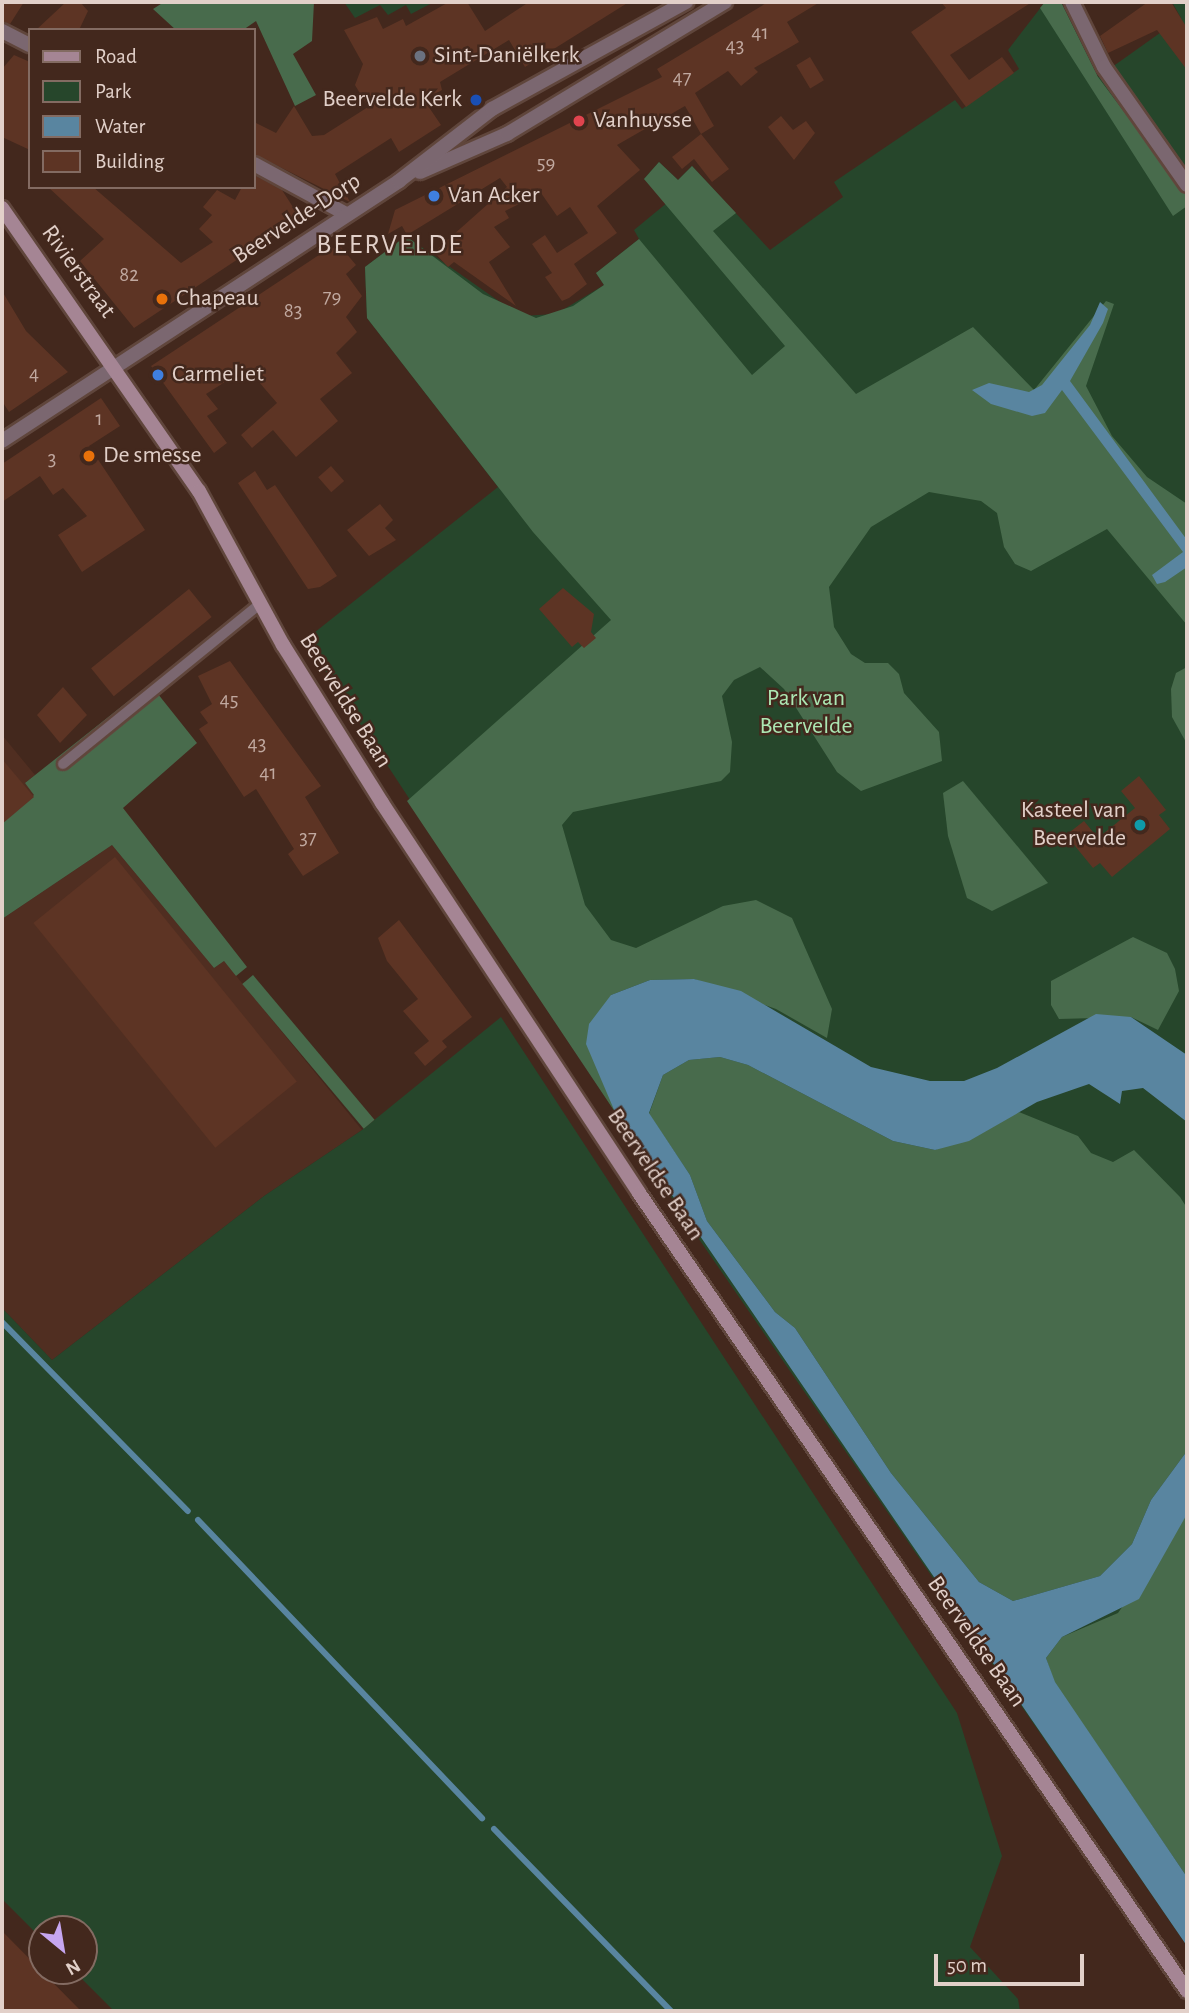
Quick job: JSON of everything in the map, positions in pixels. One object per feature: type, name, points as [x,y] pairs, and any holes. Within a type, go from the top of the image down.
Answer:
[{"type":"main road","name":"Rivierstraat","points":[[2,208],[115,365]]},
{"type":"main road","name":"Beerveldse Baan","points":[[115,365],[199,491],[260,604],[639,1193],[1187,1991]]},
{"type":"street","name":"Beervelde-Dorp","points":[[2,440],[399,181],[492,109],[686,2]]},
{"type":"street","name":"Beervelde-Dorp","points":[[399,181],[508,134],[725,2]]},
{"type":"street","points":[[1072,2],[1104,67],[1187,185]]},
{"type":"street","points":[[2,31],[28,44]]},
{"type":"street","points":[[256,165],[346,214]]},
{"type":"lane","points":[[63,764],[260,604]]},
{"type":"shaded area","points":[[2,735],[35,775],[25,783],[35,794],[2,823]]},
{"type":"shaded area","points":[[112,845],[214,968],[224,961],[362,1130],[264,1196],[52,1360],[2,1308],[2,919]]},
{"type":"green space","points":[[164,2],[314,2],[312,41],[293,54],[316,95],[295,106],[256,21],[246,28],[174,28],[153,9]]},
{"type":"green space","points":[[344,2],[434,2],[411,14],[406,5],[388,15],[380,5],[355,18]]},
{"type":"green space","name":"Park van Beervelde","points":[[1045,2],[1061,2],[1098,77],[1181,18],[1172,2],[1187,2],[1187,1946],[692,1229],[305,640],[498,487],[367,318],[365,267],[406,236],[520,316],[556,314],[604,285],[596,273],[639,239],[634,230],[668,202],[644,179],[659,162],[678,180],[692,166],[770,250],[843,197],[834,182],[955,100],[962,109],[1019,69],[1008,50]]},
{"type":"green space","points":[[1045,2],[1061,2],[1098,77],[1187,196],[1187,206],[1173,216],[1040,8]]},
{"type":"green space","points":[[659,162],[678,180],[692,166],[736,213],[713,231],[856,394],[973,327],[1034,390],[1106,301],[1114,304],[1086,386],[1112,436],[1147,477],[1187,504],[1187,625],[1107,529],[1031,571],[1015,564],[1004,547],[997,513],[981,501],[929,492],[871,527],[829,587],[834,627],[851,654],[865,663],[888,663],[899,674],[904,693],[939,732],[942,761],[861,791],[837,772],[784,689],[760,667],[734,680],[722,696],[732,742],[730,772],[721,781],[573,812],[562,825],[585,905],[611,940],[636,948],[723,906],[756,900],[792,918],[832,1009],[827,1038],[776,1009],[694,979],[650,980],[611,995],[615,1112],[407,801],[611,620],[533,532],[367,318],[365,267],[406,236],[483,294],[536,318],[573,306],[604,285],[596,273],[639,239],[752,375],[785,346],[644,179]]},
{"type":"green space","points":[[1187,667],[1187,744],[1172,717],[1171,689],[1176,673]]},
{"type":"green space","points":[[150,684],[197,743],[123,808],[247,967],[236,976],[224,961],[214,968],[112,845],[2,919],[2,823],[34,795],[25,783]]},
{"type":"green space","points":[[963,781],[1048,883],[992,911],[967,898],[948,836],[943,793]]},
{"type":"green space","points":[[1133,937],[1167,953],[1175,969],[1179,991],[1158,1030],[1131,1017],[1059,1019],[1051,1005],[1051,981]]},
{"type":"green space","points":[[253,975],[374,1120],[364,1129],[242,984]]},
{"type":"green space","points":[[501,1017],[957,1713],[1002,1856],[970,1947],[1018,1999],[1020,2011],[114,2011],[88,1985],[98,1985],[98,1915],[28,1915],[28,1925],[2,1899],[2,1308],[52,1360],[264,1196],[362,1130]]},
{"type":"green space","points":[[720,1057],[748,1065],[893,1141],[935,1150],[1019,1112],[1078,1136],[1091,1153],[1113,1162],[1134,1150],[1180,1197],[1187,1208],[1187,1451],[1151,1500],[1132,1544],[1100,1576],[1013,1601],[979,1582],[891,1473],[795,1328],[775,1312],[707,1221],[690,1175],[649,1114],[663,1075],[689,1060]]},
{"type":"green space","points":[[1187,1514],[1187,1877],[1054,1682],[1046,1658],[1062,1637],[1118,1613]]},
{"type":"water","points":[[1100,302],[1108,309],[1103,323],[1070,381],[1187,540],[1187,567],[1165,582],[1157,584],[1152,575],[1183,552],[1062,390],[1045,413],[1032,416],[991,404],[972,390],[989,383],[1029,392],[1042,385],[1090,325]]},
{"type":"water","points":[[694,979],[741,991],[871,1067],[930,1081],[964,1081],[997,1068],[1096,1014],[1131,1017],[1187,1055],[1187,1122],[1143,1088],[1122,1091],[1120,1104],[1089,1084],[1037,1102],[969,1141],[935,1150],[893,1141],[748,1065],[720,1057],[689,1060],[663,1075],[649,1113],[690,1175],[707,1221],[775,1312],[795,1328],[891,1473],[979,1582],[1013,1601],[1100,1576],[1132,1544],[1151,1500],[1187,1451],[1187,1514],[1139,1599],[1062,1637],[1046,1658],[1055,1682],[1187,1877],[1187,1946],[615,1112],[586,1044],[589,1024],[611,995],[650,980]]},
{"type":"building","points":[[2,2],[24,2],[10,24],[2,21]]},
{"type":"building","points":[[66,2],[80,2],[88,11],[80,28],[38,28]]},
{"type":"building","points":[[449,2],[467,2],[485,31],[529,2],[629,2],[525,67],[509,40],[440,82],[442,90],[424,100],[441,125],[399,152],[391,138],[335,174],[350,202],[256,155],[256,123],[276,133],[294,106],[312,136],[324,135],[368,107],[355,85],[363,64],[344,30],[377,17],[383,29],[403,19],[406,26]]},
{"type":"building","points":[[768,2],[820,2],[787,22],[799,42],[754,68],[758,72],[741,86],[728,71],[695,93],[714,126],[701,134],[685,106],[617,145],[640,170],[597,206],[617,233],[574,264],[587,284],[569,298],[562,301],[545,277],[552,273],[532,244],[545,235],[557,253],[588,233],[570,207],[557,216],[541,193],[505,211],[509,218],[494,227],[510,247],[489,262],[516,306],[454,262],[448,267],[434,252],[507,187],[500,178],[407,235],[402,226],[388,234],[395,210],[662,77],[657,69]]},
{"type":"building","points":[[941,2],[1032,2],[950,55],[969,80],[1002,57],[1014,73],[966,107],[911,32],[946,8]]},
{"type":"building","points":[[1148,2],[1171,2],[1187,28],[1187,70],[1157,30],[1108,53],[1100,36]]},
{"type":"building","points":[[14,55],[28,61],[28,149],[2,137],[2,69]]},
{"type":"building","points":[[810,57],[824,80],[810,88],[796,65]]},
{"type":"building","points":[[781,116],[793,130],[806,121],[815,133],[794,160],[768,127]]},
{"type":"building","points":[[701,134],[729,169],[712,182],[694,159],[682,169],[672,157]]},
{"type":"building","points":[[256,176],[282,190],[300,218],[134,328],[80,261],[104,239],[50,189],[95,189],[181,263],[213,242],[199,229],[212,215],[203,207],[217,190],[235,200],[241,189],[256,189]]},
{"type":"building","points":[[341,247],[356,265],[346,274],[362,296],[346,317],[357,332],[336,353],[352,373],[320,399],[338,421],[296,457],[273,430],[252,448],[241,435],[277,403],[247,368],[206,394],[218,409],[207,416],[227,443],[214,453],[151,366],[328,249]]},
{"type":"building","points":[[2,291],[26,331],[68,372],[9,412],[2,401]]},
{"type":"building","points":[[101,398],[120,426],[89,446],[145,530],[82,572],[58,535],[87,516],[63,488],[53,495],[40,476],[2,502],[2,464]]},
{"type":"building","points":[[331,466],[344,481],[331,492],[318,477]]},
{"type":"building","points":[[255,471],[267,490],[275,485],[337,576],[320,587],[308,589],[238,483]]},
{"type":"building","points":[[380,504],[393,520],[385,528],[396,540],[369,556],[347,530]]},
{"type":"building","points":[[563,588],[594,614],[591,632],[596,638],[584,648],[578,642],[572,647],[539,609]]},
{"type":"building","points":[[189,589],[212,617],[114,696],[91,668]]},
{"type":"building","points":[[230,661],[321,786],[305,797],[339,853],[303,876],[288,854],[294,849],[256,789],[244,797],[199,729],[208,723],[200,712],[212,704],[198,676]]},
{"type":"building","points":[[63,687],[87,715],[60,743],[37,715]]},
{"type":"building","points":[[2,759],[34,797],[2,824]]},
{"type":"building","name":"Kasteel van Beervelde","points":[[1139,776],[1166,810],[1159,815],[1170,829],[1112,877],[1100,863],[1093,868],[1066,835],[1084,821],[1098,838],[1135,808],[1121,791]]},
{"type":"building","points":[[115,857],[297,1082],[215,1148],[33,923]]},
{"type":"building","points":[[399,920],[472,1017],[442,1041],[447,1047],[425,1066],[414,1053],[429,1041],[403,1011],[418,999],[387,961],[378,938]]},
{"type":"building","points":[[2,1931],[28,1957],[28,1985],[55,1985],[81,2011],[2,2011]]},
{"type":"waterway","points":[[2,1322],[188,1511]]},
{"type":"waterway","points":[[198,1520],[482,1818]]},
{"type":"waterway","points":[[494,1829],[671,2011]]},
{"type":"place","name":"Sint-Daniëlkerk","points":[[420,56]]},
{"type":"place","name":"Beervelde Kerk","points":[[476,100]]},
{"type":"place","name":"Vanhuysse","points":[[579,121]]},
{"type":"place","name":"Van Acker","points":[[434,196]]},
{"type":"place","name":"Chapeau","points":[[162,299]]},
{"type":"place","name":"Carmeliet","points":[[158,375]]},
{"type":"place","name":"De smesse","points":[[89,456]]},
{"type":"place","name":"Kasteel van Beervelde","points":[[1140,825]]},
{"type":"district","name":"BEERVELDE","points":[[390,245]]}]
